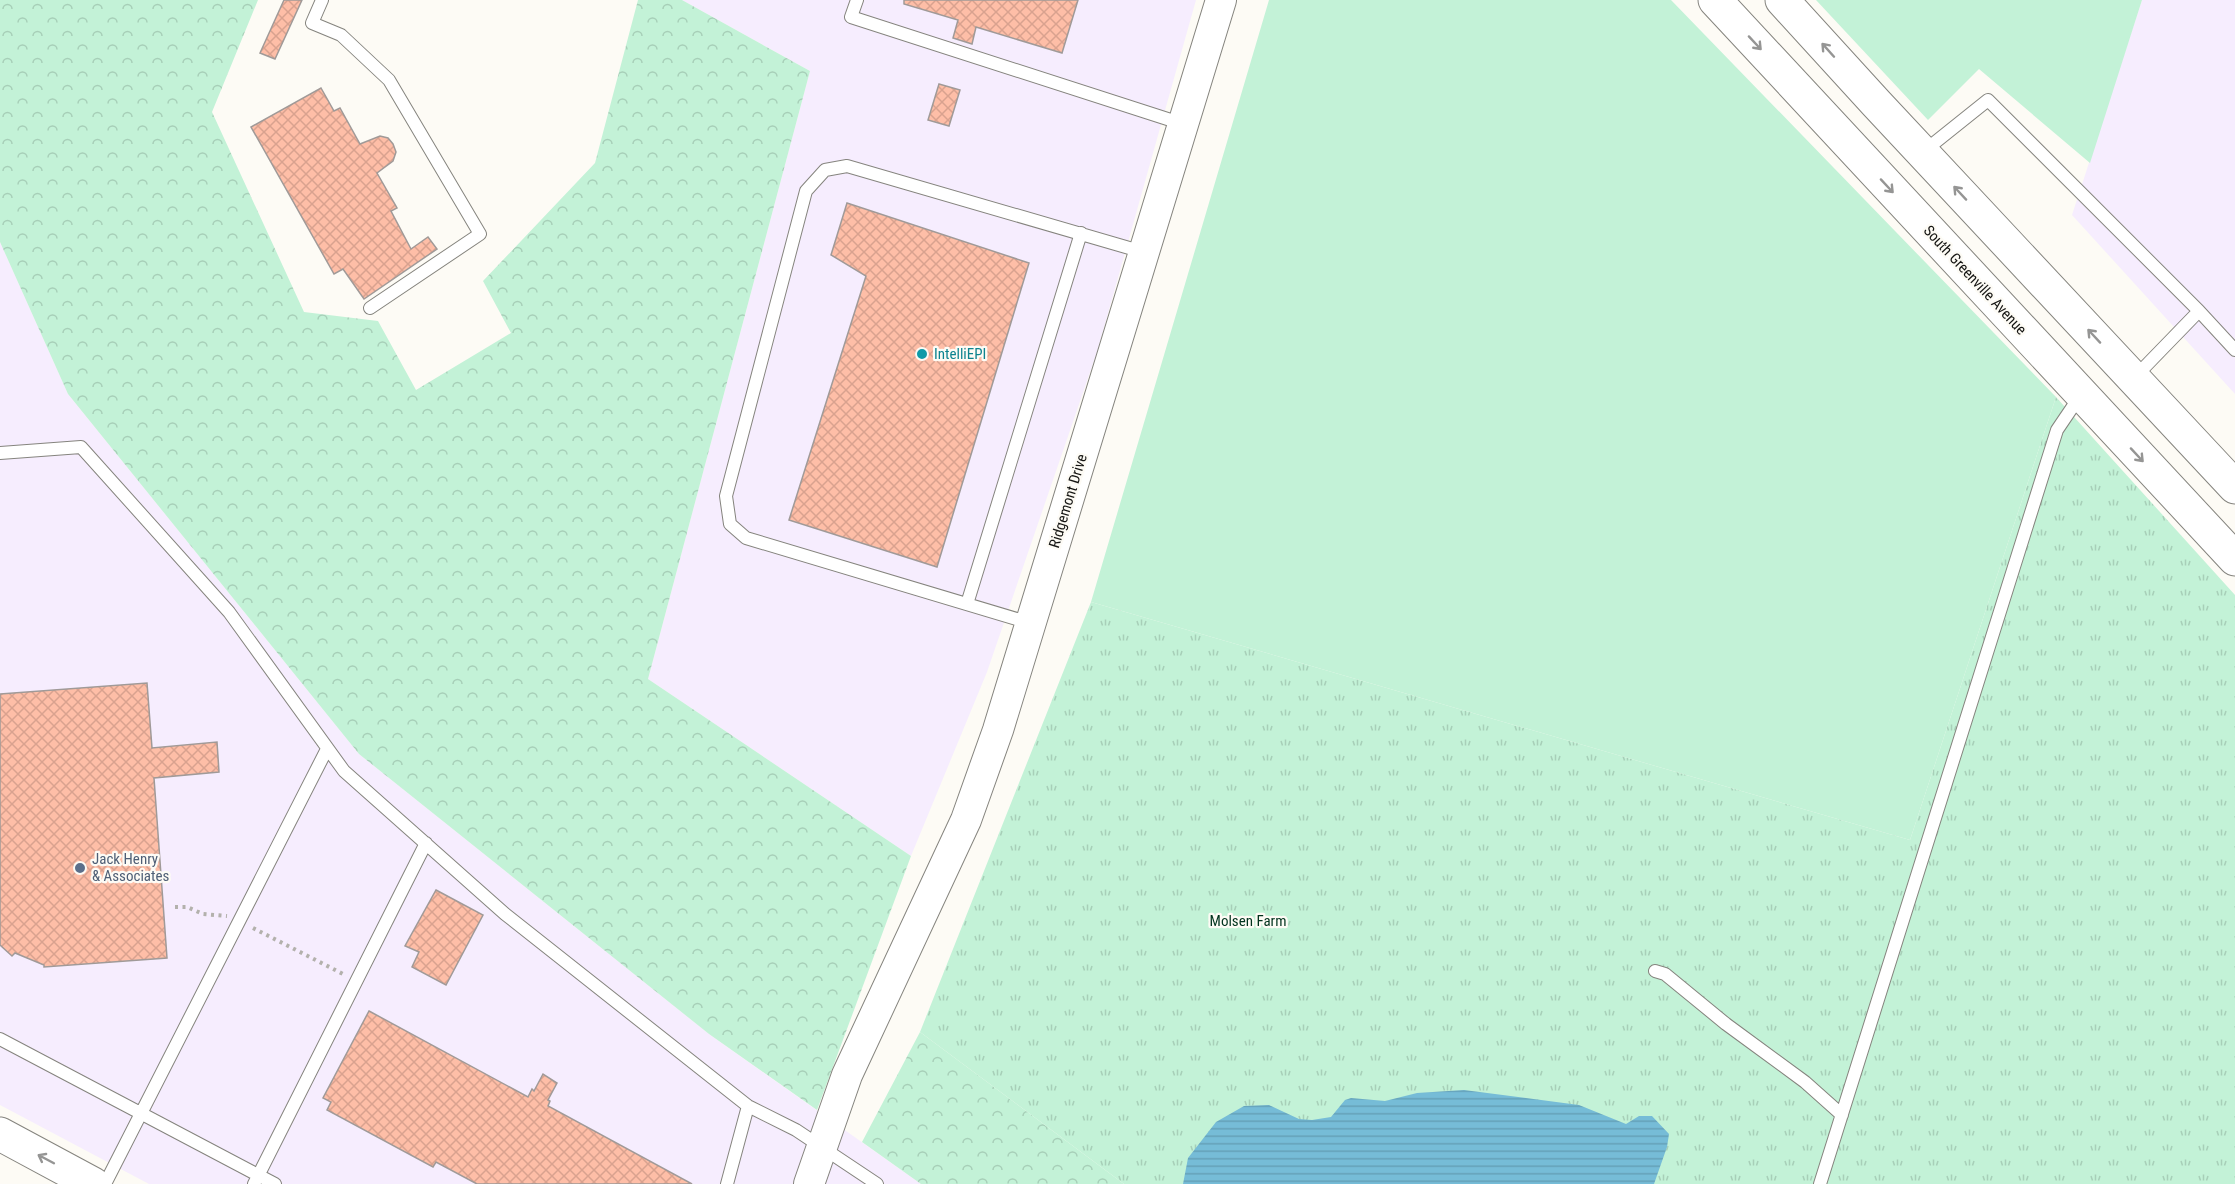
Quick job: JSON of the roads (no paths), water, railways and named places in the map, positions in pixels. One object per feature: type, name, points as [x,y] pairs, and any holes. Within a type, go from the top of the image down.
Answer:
[{"type":"main road","name":"South Greenville Avenue","points":[[1715,0],[2235,559]]},
{"type":"main road","points":[[1782,0],[2235,487]]},
{"type":"main road","points":[[2089,404],[2133,379]]},
{"type":"main road","points":[[0,1134],[93,1184]]},
{"type":"street","name":"Ridgemont Drive","points":[[809,1184],[847,1075],[966,820],[998,730],[1221,0]]},
{"type":"lane","points":[[322,0],[312,23],[341,35],[389,80],[480,234],[370,308]]},
{"type":"lane","points":[[856,0],[851,17],[1183,124]]},
{"type":"lane","points":[[1922,153],[1988,100],[2199,311],[2235,350]]},
{"type":"lane","points":[[1031,623],[747,538],[730,524],[726,496],[806,191],[825,170],[847,166],[1144,252]]},
{"type":"lane","points":[[967,604],[1081,233]]},
{"type":"lane","points":[[2133,379],[2199,311]]},
{"type":"lane","points":[[1820,1184],[2053,441],[2057,430],[2089,404]]},
{"type":"lane","points":[[0,453],[81,447],[229,612],[344,771],[506,914],[748,1106],[796,1131],[877,1184]]},
{"type":"lane","points":[[105,1184],[327,749]]},
{"type":"lane","points":[[256,1180],[426,843]]},
{"type":"lane","points":[[1655,971],[1665,974],[1726,1024],[1805,1082],[1842,1115]]},
{"type":"lane","points":[[0,1039],[141,1114],[256,1180],[275,1184]]},
{"type":"lane","points":[[727,1184],[748,1106]]},
{"type":"water","points":[[1464,1090],[1579,1105],[1626,1124],[1639,1116],[1652,1116],[1669,1134],[1667,1147],[1654,1184],[1183,1184],[1188,1158],[1216,1122],[1244,1106],[1269,1105],[1299,1119],[1312,1120],[1331,1117],[1345,1100],[1351,1098],[1385,1101],[1417,1093]]},
{"type":"place","name":"IntelliEPI","points":[[922,354]]},
{"type":"place","name":"Jack Henry & Associates","points":[[80,868]]},
{"type":"park label","name":"Molsen Farm","points":[[1248,921]]}]
